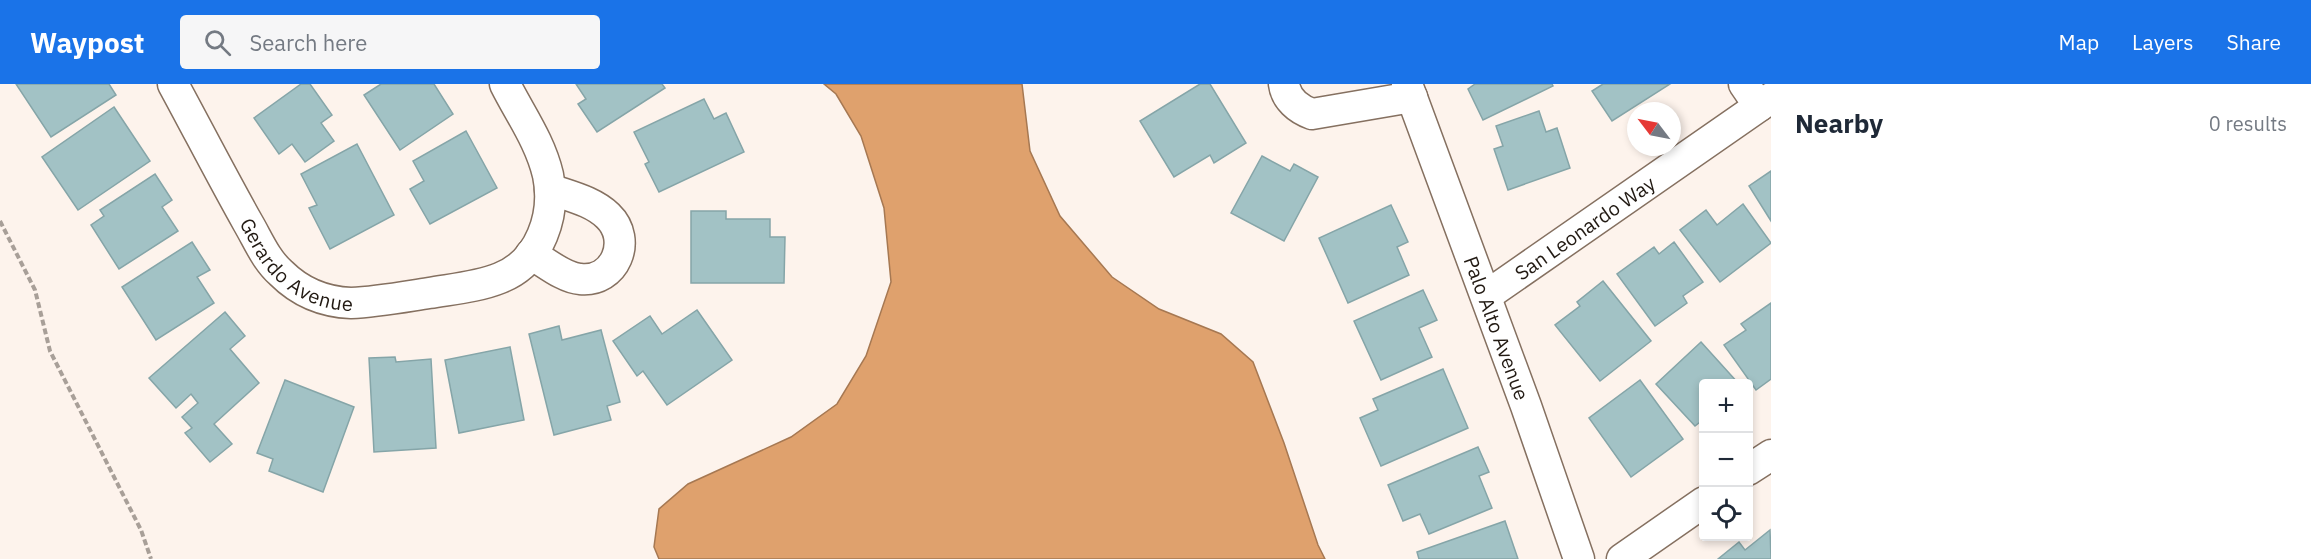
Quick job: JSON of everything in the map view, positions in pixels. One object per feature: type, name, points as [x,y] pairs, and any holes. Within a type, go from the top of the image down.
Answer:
[{"type":"street","name":"Gerardo Avenue","points":[[173,84],[264,250],[279,272],[309,293],[332,302],[361,303],[473,286],[506,276],[519,267],[536,248],[546,225],[550,189],[540,149],[505,84]]},
{"type":"street","name":"Palo Alto Avenue","points":[[1284,84],[1285,92],[1291,101],[1312,114],[1409,90],[1486,296],[1579,559]]},
{"type":"street","name":"San Leonardo Way","points":[[1486,296],[1758,96]]},
{"type":"street","points":[[531,254],[579,279],[600,276],[616,259],[620,247],[618,227],[607,215],[592,205],[550,189]]},
{"type":"street","points":[[1753,467],[1771,454]]},
{"type":"street","points":[[1622,559],[1699,505]]},
{"type":"path","points":[[0,221],[35,290],[50,351],[141,530],[151,559]]},
{"type":"shaded area","points":[[824,84],[1022,84],[1030,151],[1060,216],[1112,277],[1159,309],[1221,334],[1253,362],[1325,559],[659,559],[654,547],[659,509],[688,484],[791,437],[837,404],[866,356],[891,282],[884,208],[861,136],[836,94]]},
{"type":"building","points":[[16,84],[109,84],[116,95],[51,137]]},
{"type":"building","points":[[301,84],[310,84],[332,115],[321,123],[334,141],[305,162],[292,144],[279,154],[254,118]]},
{"type":"building","points":[[381,84],[434,84],[453,114],[400,150],[364,95]]},
{"type":"building","points":[[576,84],[662,84],[665,88],[597,132],[578,104],[586,99]]},
{"type":"building","points":[[1200,84],[1210,84],[1246,143],[1214,163],[1210,155],[1174,177],[1140,121]]},
{"type":"building","points":[[1475,84],[1552,84],[1553,86],[1483,120],[1468,89]]},
{"type":"building","points":[[1603,84],[1670,84],[1642,102],[1627,102],[1627,111],[1612,121],[1592,91]]},
{"type":"building","points":[[704,99],[714,119],[726,113],[744,152],[659,192],[645,164],[649,162],[634,132]]},
{"type":"building","points":[[114,107],[150,161],[78,210],[42,157]]},
{"type":"building","points":[[1539,111],[1546,132],[1557,128],[1570,168],[1508,190],[1494,149],[1503,146],[1496,126]]},
{"type":"building","points":[[466,131],[497,188],[430,224],[410,189],[424,181],[413,161]]},
{"type":"building","points":[[357,144],[394,215],[330,249],[309,208],[317,205],[301,174]]},
{"type":"building","points":[[1262,156],[1290,171],[1294,164],[1318,177],[1284,241],[1231,213]]},
{"type":"building","points":[[1771,171],[1771,221],[1749,186]]},
{"type":"building","points":[[155,174],[172,200],[162,207],[178,231],[119,269],[91,225],[104,216],[100,210]]},
{"type":"building","points":[[1743,204],[1771,243],[1720,282],[1680,230],[1706,210],[1717,225]]},
{"type":"building","points":[[1391,205],[1408,242],[1397,247],[1409,275],[1348,303],[1319,238]]},
{"type":"building","points":[[691,211],[726,211],[726,219],[770,219],[770,237],[785,237],[784,283],[691,283]]},
{"type":"building","points":[[192,242],[210,270],[197,277],[214,303],[156,340],[122,287]]},
{"type":"building","points":[[1674,242],[1703,282],[1683,296],[1687,303],[1655,326],[1617,274],[1654,247],[1659,254]]},
{"type":"building","points":[[1603,281],[1651,341],[1600,381],[1555,325],[1580,306],[1577,302]]},
{"type":"building","points":[[1423,290],[1437,320],[1419,328],[1432,357],[1381,380],[1354,321]]},
{"type":"building","points":[[1771,303],[1771,379],[1756,390],[1753,379],[1748,379],[1724,345],[1746,330],[1741,324]]},
{"type":"building","points":[[697,310],[732,360],[667,405],[643,371],[637,376],[613,341],[650,316],[662,334]]},
{"type":"building","points":[[225,312],[245,336],[230,349],[259,383],[214,424],[232,444],[210,462],[185,433],[192,428],[182,417],[198,403],[191,394],[176,408],[149,378]]},
{"type":"building","points":[[559,326],[562,340],[601,330],[620,402],[607,406],[611,420],[554,435],[529,334]]},
{"type":"building","points":[[1701,342],[1734,379],[1699,379],[1699,423],[1695,426],[1656,384]]},
{"type":"building","points":[[510,347],[524,420],[459,433],[445,360]]},
{"type":"building","points":[[395,357],[396,362],[431,359],[436,448],[374,452],[369,358]]},
{"type":"building","points":[[1443,369],[1468,428],[1381,466],[1360,418],[1378,410],[1373,399]]},
{"type":"building","points":[[285,380],[354,407],[323,492],[269,471],[273,459],[257,453]]},
{"type":"building","points":[[1640,380],[1683,439],[1631,477],[1589,418]]},
{"type":"building","points":[[1478,447],[1489,472],[1479,476],[1492,508],[1429,534],[1420,514],[1403,521],[1388,485]]},
{"type":"building","points":[[1505,521],[1518,559],[1419,559],[1417,552]]},
{"type":"building","points":[[1770,530],[1771,559],[1718,559],[1739,542],[1745,550]]}]
